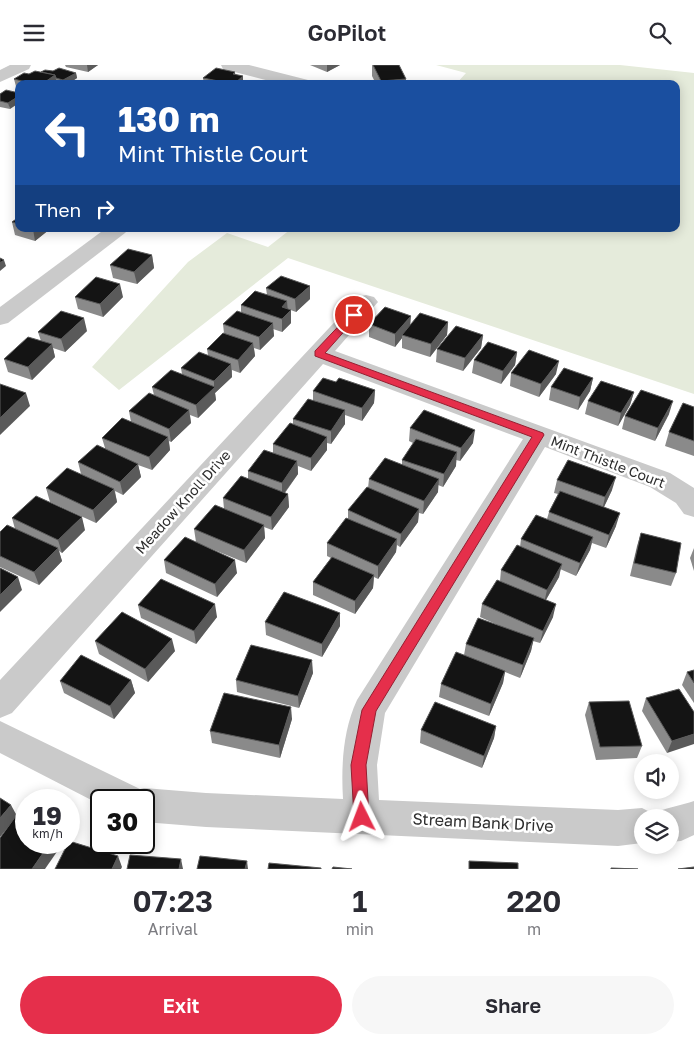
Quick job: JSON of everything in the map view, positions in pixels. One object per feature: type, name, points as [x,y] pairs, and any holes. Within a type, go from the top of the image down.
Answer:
[{"type":"street","points":[[0,77],[22,65]]},
{"type":"street","points":[[229,65],[287,80]]},
{"type":"street","points":[[0,318],[114,232]]},
{"type":"street","name":"Meadow Knoll Drive","points":[[0,703],[366,302]]},
{"type":"street","name":"Mint Thistle Court","points":[[319,354],[660,480],[686,496],[694,507]]},
{"type":"street","points":[[362,817],[359,765],[369,710],[539,435]]},
{"type":"street","points":[[0,737],[106,789]]},
{"type":"street","name":"Stream Bank Drive","points":[[155,806],[362,817],[618,828],[634,827]]},
{"type":"street","points":[[679,823],[694,818]]},
{"type":"green space","points":[[436,65],[620,65],[694,73],[694,394],[288,258],[119,390],[92,367],[188,262],[227,233],[268,247],[287,232],[680,232],[680,80],[460,80],[466,73]]},
{"type":"building","points":[[373,65],[399,65],[406,79],[394,80],[380,80]]},
{"type":"building","points":[[59,68],[76,73],[63,80],[56,78],[55,75],[41,72],[45,70],[53,71]]},
{"type":"building","points":[[216,68],[235,72],[233,74],[243,76],[238,80],[203,78]]},
{"type":"building","points":[[35,71],[55,75],[48,80],[14,79],[24,73],[29,74]]},
{"type":"building","points":[[6,90],[15,92],[15,99],[8,103],[0,101],[0,94]]},
{"type":"building","points":[[128,249],[152,255],[134,272],[110,265]]},
{"type":"building","points":[[281,276],[310,286],[295,299],[266,288]]},
{"type":"building","points":[[96,277],[120,284],[100,304],[75,297]]},
{"type":"building","points":[[255,291],[287,301],[282,307],[291,310],[282,319],[241,305]]},
{"type":"building","points":[[385,307],[411,316],[395,334],[369,324]]},
{"type":"building","points":[[61,311],[84,318],[61,339],[38,332]]},
{"type":"building","points":[[237,311],[273,323],[259,337],[223,324]]},
{"type":"building","points":[[420,313],[448,322],[431,344],[402,335]]},
{"type":"building","points":[[456,326],[483,335],[465,358],[437,349]]},
{"type":"building","points":[[223,333],[253,343],[238,360],[207,349]]},
{"type":"building","points":[[28,337],[52,344],[28,367],[4,359]]},
{"type":"building","points":[[488,342],[517,352],[503,371],[474,360]]},
{"type":"building","points":[[529,350],[559,361],[541,384],[511,373]]},
{"type":"building","points":[[199,352],[231,364],[214,381],[181,368]]},
{"type":"building","points":[[564,368],[593,378],[580,397],[551,387]]},
{"type":"building","points":[[171,370],[215,387],[196,405],[152,387]]},
{"type":"building","points":[[323,378],[336,382],[339,378],[375,390],[362,408],[313,391]]},
{"type":"building","points":[[601,381],[634,392],[621,413],[588,401]]},
{"type":"building","points":[[0,384],[26,393],[0,418]]},
{"type":"building","points":[[641,390],[673,401],[658,428],[625,416]]},
{"type":"building","points":[[149,393],[189,410],[169,429],[129,411]]},
{"type":"building","points":[[308,399],[345,410],[331,431],[293,419]]},
{"type":"building","points":[[683,403],[694,407],[694,441],[669,432]]},
{"type":"building","points":[[424,410],[475,430],[461,448],[410,428]]},
{"type":"building","points":[[122,418],[168,437],[149,457],[102,438]]},
{"type":"building","points":[[290,423],[327,437],[311,458],[273,444]]},
{"type":"building","points":[[416,439],[457,452],[444,474],[402,460]]},
{"type":"building","points":[[97,445],[138,464],[120,482],[78,462]]},
{"type":"building","points":[[264,450],[297,461],[282,483],[248,471]]},
{"type":"building","points":[[385,458],[439,479],[424,501],[369,479]]},
{"type":"building","points":[[568,460],[616,477],[605,497],[557,480]]},
{"type":"building","points":[[67,468],[114,489],[93,510],[46,488]]},
{"type":"building","points":[[241,476],[288,494],[271,517],[223,498]]},
{"type":"building","points":[[367,487],[419,509],[401,534],[348,510]]},
{"type":"building","points":[[560,491],[620,513],[609,535],[549,512]]},
{"type":"building","points":[[36,496],[82,517],[58,540],[12,518]]},
{"type":"building","points":[[215,505],[264,525],[244,550],[194,529]]},
{"type":"building","points":[[536,515],[593,537],[580,563],[521,539]]},
{"type":"building","points":[[346,518],[397,539],[378,566],[327,543]]},
{"type":"building","points":[[7,525],[58,548],[34,572],[0,556],[0,532]]},
{"type":"building","points":[[641,533],[681,543],[676,573],[634,563]]},
{"type":"building","points":[[185,537],[235,560],[215,584],[164,560]]},
{"type":"building","points":[[517,545],[562,564],[547,590],[501,570]]},
{"type":"building","points":[[332,557],[374,575],[355,601],[313,582]]},
{"type":"building","points":[[0,568],[18,577],[0,595]]},
{"type":"building","points":[[161,579],[215,604],[194,631],[138,605]]},
{"type":"building","points":[[497,580],[556,604],[543,631],[482,604]]},
{"type":"building","points":[[284,592],[340,613],[322,644],[265,622]]},
{"type":"building","points":[[122,612],[172,639],[145,669],[95,641]]},
{"type":"building","points":[[478,618],[534,638],[523,665],[466,644]]},
{"type":"building","points":[[251,645],[312,660],[298,696],[236,680]]},
{"type":"building","points":[[456,652],[505,671],[491,704],[441,684]]},
{"type":"building","points":[[81,655],[131,680],[110,706],[60,681]]},
{"type":"building","points":[[694,670],[694,683],[687,672]]},
{"type":"building","points":[[679,689],[694,712],[694,734],[672,741],[646,698]]},
{"type":"building","points":[[224,693],[291,707],[279,745],[210,731]]},
{"type":"building","points":[[629,701],[642,746],[600,747],[589,702]]},
{"type":"building","points":[[435,702],[496,726],[484,756],[421,730]]},
{"type":"building","points":[[0,798],[11,805],[0,818]]},
{"type":"building","points":[[15,817],[15,854],[42,854],[32,869],[0,869],[0,838]]},
{"type":"building","points":[[80,844],[90,847],[90,854],[111,854],[118,856],[112,869],[55,869],[62,854],[80,854]]},
{"type":"building","points":[[130,855],[181,859],[179,869],[127,869]]},
{"type":"building","points":[[200,856],[247,861],[245,869],[197,869]]},
{"type":"building","points":[[469,861],[518,863],[518,869],[469,869]]},
{"type":"building","points":[[269,863],[321,868],[321,869],[268,869]]},
{"type":"building","points":[[333,867],[352,869],[332,869]]},
{"type":"building","points":[[694,867],[694,869],[678,869]]},
{"type":"route","points":[[354,315],[319,354],[539,435],[369,710],[359,765],[362,817]]}]
